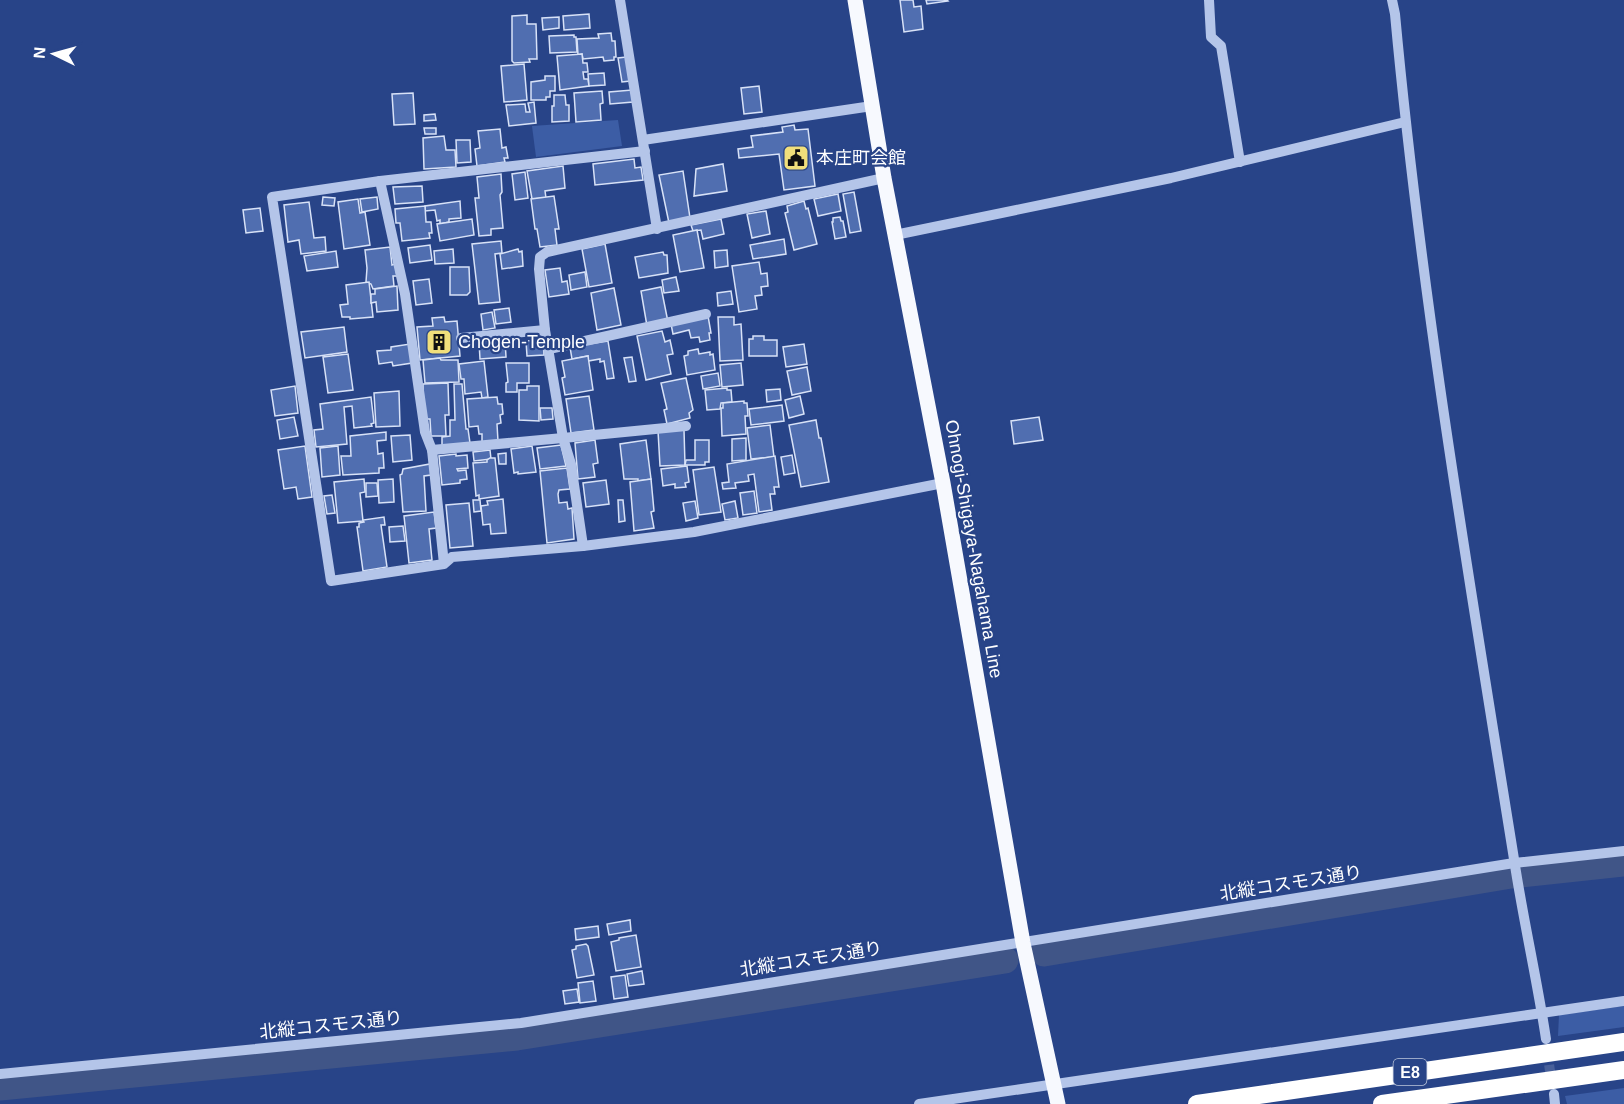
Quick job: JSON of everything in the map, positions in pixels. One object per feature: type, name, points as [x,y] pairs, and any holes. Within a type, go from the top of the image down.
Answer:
[{"type":"highway","name":"E8","points":[[1197,1104],[1624,1042]]},
{"type":"highway","name":"E8","points":[[1382,1104],[1624,1070]]},
{"type":"main road","name":"Ohnogi-Shigaya-Nagahama Line","points":[[855,0],[884,178],[943,483],[1023,943],[1058,1104]]},
{"type":"street","points":[[620,0],[657,229]]},
{"type":"street","points":[[1209,0],[1211,37],[1221,46],[1240,162]]},
{"type":"street","points":[[1392,0],[1405,122],[1440,389],[1516,870],[1546,1039]]},
{"type":"street","points":[[872,106],[644,146],[272,197],[331,581],[444,564],[452,557],[584,546],[694,532],[943,483]]},
{"type":"street","points":[[895,235],[1240,162],[1405,122]]},
{"type":"street","points":[[584,546],[545,330],[539,269],[540,257],[547,252],[884,178]]},
{"type":"street","points":[[380,182],[405,294],[425,432],[432,450],[444,564]]},
{"type":"street","points":[[549,349],[706,314]]},
{"type":"street","points":[[461,338],[545,330]]},
{"type":"street","points":[[432,450],[686,426]]},
{"type":"street","name":"北縦コスモス通り","points":[[0,1074],[521,1023],[1023,943],[1516,870],[1624,851]]},
{"type":"street","points":[[918,1104],[1624,1001]]},
{"type":"shaded area","points":[[618,120],[622,146],[536,157],[532,126]]},
{"type":"shaded area","points":[[1624,1006],[1624,1027],[1558,1036],[1559,1015]]},
{"type":"shaded area","points":[[1624,1088],[1624,1104],[1567,1104],[1565,1096]]},
{"type":"building","points":[[900,0],[913,0],[914,7],[921,6],[923,29],[904,32]]},
{"type":"building","points":[[926,0],[947,0],[948,1],[927,4]]},
{"type":"building","points":[[589,14],[590,28],[564,30],[563,16]]},
{"type":"building","points":[[527,15],[527,24],[536,24],[537,59],[514,63],[512,61],[512,16]]},
{"type":"building","points":[[559,17],[559,28],[543,30],[542,18]]},
{"type":"building","points":[[611,33],[612,41],[615,41],[616,57],[614,60],[604,61],[603,57],[583,59],[582,54],[578,55],[577,39],[599,38],[598,34]]},
{"type":"building","points":[[574,35],[577,52],[550,53],[549,36]]},
{"type":"building","points":[[582,54],[583,63],[587,63],[588,72],[583,72],[584,79],[588,79],[589,86],[560,90],[557,56]]},
{"type":"building","points":[[626,57],[630,81],[622,82],[618,58]]},
{"type":"building","points":[[524,64],[527,100],[504,102],[501,66]]},
{"type":"building","points":[[604,73],[605,85],[589,86],[588,74]]},
{"type":"building","points":[[545,76],[555,76],[555,91],[550,91],[550,97],[546,97],[546,100],[531,100],[531,82],[545,80]]},
{"type":"building","points":[[759,86],[762,112],[744,114],[741,88]]},
{"type":"building","points":[[632,90],[633,102],[610,104],[609,92]]},
{"type":"building","points":[[602,91],[601,120],[576,122],[574,93]]},
{"type":"building","points":[[413,93],[415,124],[394,125],[392,94]]},
{"type":"building","points":[[554,95],[565,95],[566,105],[569,105],[569,121],[552,122]]},
{"type":"building","points":[[534,102],[536,123],[509,126],[506,105],[525,104],[526,112],[530,112],[528,103]]},
{"type":"building","points":[[435,114],[436,120],[424,121],[424,115]]},
{"type":"building","name":"本庄町会館","points":[[794,125],[795,130],[808,129],[815,186],[784,190],[779,154],[739,158],[738,149],[753,147],[751,136],[783,132],[782,127]]},
{"type":"building","points":[[424,128],[436,128],[436,134],[425,134]]},
{"type":"building","points":[[500,129],[502,148],[506,147],[508,158],[504,158],[505,162],[477,166],[475,149],[480,148],[478,131]]},
{"type":"building","points":[[444,136],[446,150],[455,150],[456,167],[424,169],[423,138]]},
{"type":"building","points":[[456,140],[470,140],[471,162],[457,163]]},
{"type":"building","points":[[634,159],[635,168],[641,167],[643,180],[595,185],[593,164]]},
{"type":"building","points":[[723,164],[727,191],[694,196],[696,169]]},
{"type":"building","points":[[563,166],[565,188],[545,191],[546,198],[532,199],[527,171]]},
{"type":"building","points":[[683,171],[690,218],[669,223],[659,175]]},
{"type":"building","points":[[525,172],[528,198],[515,200],[512,174]]},
{"type":"building","points":[[501,174],[503,228],[491,229],[491,235],[479,236],[475,198],[479,198],[477,177]]},
{"type":"building","points":[[422,186],[423,202],[395,204],[393,187]]},
{"type":"building","points":[[854,192],[861,231],[850,233],[843,194]]},
{"type":"building","points":[[838,194],[841,211],[818,216],[814,199]]},
{"type":"building","points":[[554,196],[559,229],[555,229],[557,245],[540,247],[531,199]]},
{"type":"building","points":[[323,197],[335,198],[334,206],[322,205]]},
{"type":"building","points":[[377,197],[378,209],[362,212],[360,199]]},
{"type":"building","points":[[358,199],[360,213],[365,212],[370,245],[344,249],[338,202]]},
{"type":"building","points":[[460,201],[461,218],[449,219],[449,222],[440,224],[440,220],[437,221],[435,210],[425,211],[425,206]]},
{"type":"building","points":[[804,201],[806,209],[808,208],[817,244],[794,250],[785,213],[788,212],[787,206]]},
{"type":"building","points":[[309,202],[314,238],[325,237],[326,251],[301,254],[299,240],[288,242],[284,205]]},
{"type":"building","points":[[425,206],[426,222],[431,222],[430,238],[402,241],[400,223],[396,223],[395,209]]},
{"type":"building","points":[[260,208],[263,231],[246,233],[243,210]]},
{"type":"building","points":[[766,211],[770,234],[752,238],[747,214]]},
{"type":"building","points":[[840,217],[846,237],[835,239],[832,222],[833,218]]},
{"type":"building","points":[[472,219],[474,235],[440,241],[437,224]]},
{"type":"building","points":[[721,219],[724,234],[703,239],[701,230],[693,231],[691,225]]},
{"type":"building","points":[[697,230],[704,268],[680,272],[673,235]]},
{"type":"building","points":[[784,239],[786,254],[753,259],[750,245]]},
{"type":"building","points":[[501,241],[502,253],[495,254],[500,302],[479,304],[472,244]]},
{"type":"building","points":[[605,244],[612,283],[589,287],[582,249]]},
{"type":"building","points":[[430,245],[432,260],[410,263],[408,248]]},
{"type":"building","points":[[390,247],[392,265],[395,264],[397,276],[393,276],[394,286],[373,289],[371,284],[366,282],[365,250]]},
{"type":"building","points":[[453,249],[454,263],[435,264],[434,251]]},
{"type":"building","points":[[518,249],[519,252],[522,251],[523,266],[502,269],[500,254]]},
{"type":"building","points":[[727,250],[728,266],[715,268],[714,251]]},
{"type":"building","points":[[336,251],[338,267],[307,271],[304,256]]},
{"type":"building","points":[[663,252],[667,255],[668,273],[639,278],[635,257]]},
{"type":"building","points":[[759,262],[761,274],[767,273],[768,286],[761,287],[762,295],[755,296],[757,309],[739,312],[732,266]]},
{"type":"building","points":[[450,267],[469,267],[470,292],[467,295],[450,295]]},
{"type":"building","points":[[560,268],[562,282],[567,281],[569,294],[549,297],[545,270]]},
{"type":"building","points":[[585,272],[587,287],[571,290],[569,275]]},
{"type":"building","points":[[676,277],[679,291],[664,293],[662,280]]},
{"type":"building","points":[[429,279],[432,303],[416,305],[413,281]]},
{"type":"building","points":[[369,282],[373,317],[350,319],[350,317],[342,317],[340,305],[348,304],[346,285]]},
{"type":"building","points":[[397,286],[398,310],[377,312],[376,302],[371,303],[371,294],[375,294],[375,289]]},
{"type":"building","points":[[661,287],[668,322],[647,326],[641,291]]},
{"type":"building","points":[[614,288],[621,325],[597,330],[591,293]]},
{"type":"building","points":[[731,291],[733,304],[718,306],[717,293]]},
{"type":"building","points":[[509,308],[511,322],[496,324],[494,310]]},
{"type":"building","points":[[492,312],[495,328],[483,330],[481,314]]},
{"type":"building","points":[[708,316],[710,340],[700,342],[699,337],[691,338],[689,330],[673,334],[671,324]]},
{"type":"building","name":"Chogen-Temple","points":[[444,317],[445,322],[457,321],[460,356],[420,360],[417,327],[433,326],[432,318]]},
{"type":"building","points":[[718,317],[734,317],[734,325],[741,324],[743,360],[720,361]]},
{"type":"building","points":[[344,327],[347,352],[305,358],[301,332]]},
{"type":"building","points":[[662,331],[665,342],[670,340],[673,354],[667,355],[671,374],[646,380],[637,336]]},
{"type":"building","points":[[753,336],[764,336],[764,340],[777,340],[777,356],[749,356],[749,339],[753,339]]},
{"type":"building","points":[[505,339],[506,357],[480,359],[479,342]]},
{"type":"building","points":[[543,340],[544,355],[527,356],[526,341]]},
{"type":"building","points":[[608,341],[614,378],[607,379],[604,361],[600,362],[600,359],[588,361],[588,356],[572,359],[570,347]]},
{"type":"building","points":[[410,344],[412,363],[393,366],[392,362],[379,364],[377,351],[391,350],[391,347]]},
{"type":"building","points":[[804,344],[807,364],[786,367],[783,347]]},
{"type":"building","points":[[698,349],[699,354],[710,352],[710,355],[713,354],[715,370],[687,375],[684,356],[688,355],[688,351]]},
{"type":"building","points":[[348,354],[353,390],[328,393],[323,357]]},
{"type":"building","points":[[588,356],[593,390],[565,395],[562,361]]},
{"type":"building","points":[[632,357],[636,381],[629,382],[624,358]]},
{"type":"building","points":[[440,358],[441,360],[458,360],[459,382],[425,383],[423,360]]},
{"type":"building","points":[[484,361],[488,397],[482,398],[481,392],[465,394],[464,379],[461,379],[459,364]]},
{"type":"building","points":[[506,363],[529,363],[529,383],[517,383],[517,392],[506,392],[508,382]]},
{"type":"building","points":[[741,363],[743,385],[722,387],[720,365]]},
{"type":"building","points":[[807,367],[811,391],[792,395],[787,371]]},
{"type":"building","points":[[718,373],[720,386],[703,389],[701,376]]},
{"type":"building","points":[[686,378],[693,410],[689,413],[690,418],[667,424],[664,410],[667,409],[661,383]]},
{"type":"building","points":[[448,383],[449,415],[445,415],[446,436],[431,436],[430,419],[424,419],[423,384]]},
{"type":"building","points":[[454,384],[462,384],[466,429],[468,429],[470,443],[442,446],[442,437],[450,436],[450,420],[455,420]]},
{"type":"building","points":[[295,386],[298,413],[275,416],[271,390]]},
{"type":"building","points":[[527,386],[539,386],[539,421],[519,420],[519,390],[527,390]]},
{"type":"building","points":[[727,388],[731,390],[732,402],[721,403],[720,409],[707,410],[705,390]]},
{"type":"building","points":[[780,389],[781,400],[767,402],[766,390]]},
{"type":"building","points":[[399,391],[400,426],[376,427],[374,393]]},
{"type":"building","points":[[589,396],[594,430],[571,433],[566,399]]},
{"type":"building","points":[[800,396],[804,414],[789,418],[785,400]]},
{"type":"building","points":[[371,397],[374,423],[371,424],[372,426],[354,428],[352,406],[344,407],[347,444],[316,447],[314,430],[323,429],[320,404]]},
{"type":"building","points":[[497,397],[498,404],[502,404],[503,414],[500,415],[501,423],[497,424],[498,441],[482,442],[482,434],[479,434],[478,426],[469,427],[467,399]]},
{"type":"building","points":[[744,401],[747,403],[748,416],[745,416],[746,434],[722,436],[721,408],[723,408],[723,403]]},
{"type":"building","points":[[782,405],[784,421],[751,425],[749,409]]},
{"type":"building","points":[[540,408],[552,408],[553,419],[541,420]]},
{"type":"building","points":[[294,417],[298,436],[280,439],[277,420]]},
{"type":"building","points":[[1039,417],[1043,440],[1014,444],[1011,421]]},
{"type":"building","points":[[816,420],[829,482],[801,487],[789,425]]},
{"type":"building","points":[[770,425],[774,457],[751,459],[747,428]]},
{"type":"building","points":[[684,430],[685,465],[660,466],[658,431]]},
{"type":"building","points":[[386,432],[386,440],[377,441],[378,454],[383,453],[384,468],[379,468],[379,473],[343,475],[341,456],[351,456],[350,436]]},
{"type":"building","points":[[410,435],[412,460],[393,462],[391,436]]},
{"type":"building","points":[[746,438],[746,460],[732,461],[732,439]]},
{"type":"building","points":[[595,440],[598,463],[593,464],[595,477],[578,479],[575,443]]},
{"type":"building","points":[[646,440],[651,479],[638,481],[638,479],[624,479],[620,444]]},
{"type":"building","points":[[695,440],[709,440],[709,462],[705,462],[705,465],[685,465],[686,460],[695,460]]},
{"type":"building","points":[[561,445],[566,466],[540,469],[537,448]]},
{"type":"building","points":[[305,446],[312,497],[298,499],[296,487],[284,489],[278,450]]},
{"type":"building","points":[[338,446],[340,475],[322,477],[320,448]]},
{"type":"building","points":[[532,446],[536,472],[514,473],[511,449]]},
{"type":"building","points":[[490,450],[491,459],[474,461],[473,452]]},
{"type":"building","points":[[506,453],[506,464],[499,464],[498,454]]},
{"type":"building","points":[[456,454],[456,456],[467,455],[468,468],[457,469],[458,471],[466,470],[467,479],[460,480],[460,483],[442,485],[439,456]]},
{"type":"building","points":[[792,455],[795,473],[784,475],[781,457]]},
{"type":"building","points":[[775,456],[779,487],[774,487],[775,494],[770,494],[772,510],[759,512],[754,474],[748,475],[749,481],[735,483],[736,488],[723,489],[722,483],[729,482],[727,464]]},
{"type":"building","points":[[490,458],[495,458],[499,496],[479,499],[479,495],[476,496],[473,463],[487,462]]},
{"type":"building","points":[[430,464],[431,475],[424,476],[426,511],[403,512],[400,475],[403,469]]},
{"type":"building","points":[[687,466],[689,482],[685,483],[686,487],[675,488],[675,484],[663,486],[661,469]]},
{"type":"building","points":[[714,467],[721,512],[699,515],[693,470]]},
{"type":"building","points":[[567,468],[570,489],[559,490],[558,494],[559,503],[567,502],[568,509],[572,508],[574,539],[547,543],[540,471]]},
{"type":"building","points":[[364,479],[365,492],[360,493],[363,521],[338,523],[334,482]]},
{"type":"building","points":[[393,479],[394,502],[379,503],[378,480]]},
{"type":"building","points":[[651,479],[654,511],[651,512],[654,528],[634,531],[630,482]]},
{"type":"building","points":[[606,480],[609,504],[586,507],[583,483]]},
{"type":"building","points":[[366,483],[377,483],[378,496],[366,497]]},
{"type":"building","points":[[754,491],[757,513],[743,515],[740,493]]},
{"type":"building","points":[[332,495],[335,513],[327,514],[324,496]]},
{"type":"building","points":[[503,499],[506,533],[491,534],[490,524],[483,525],[481,506],[488,505],[487,501]]},
{"type":"building","points":[[473,500],[480,500],[481,511],[474,512]]},
{"type":"building","points":[[618,500],[623,500],[625,521],[619,522]]},
{"type":"building","points":[[695,501],[698,518],[686,521],[683,503]]},
{"type":"building","points":[[735,501],[738,518],[725,520],[722,504]]},
{"type":"building","points":[[469,503],[473,546],[450,548],[446,505]]},
{"type":"building","points":[[434,512],[436,528],[429,529],[432,560],[409,563],[404,516]]},
{"type":"building","points":[[384,517],[385,525],[381,525],[387,567],[363,571],[357,527],[359,523],[364,522],[363,520]]},
{"type":"building","points":[[403,526],[405,541],[390,542],[389,527]]},
{"type":"building","points":[[630,920],[631,931],[609,935],[607,924]]},
{"type":"building","points":[[598,926],[599,937],[576,940],[575,929]]},
{"type":"building","points":[[636,935],[641,967],[616,971],[611,942]]},
{"type":"building","points":[[586,944],[594,975],[577,978],[572,950],[576,949],[576,946]]},
{"type":"building","points":[[642,971],[644,984],[629,986],[627,974]]},
{"type":"building","points":[[625,975],[628,997],[614,999],[611,977]]},
{"type":"building","points":[[593,981],[596,1001],[580,1003],[578,983]]},
{"type":"building","points":[[577,989],[579,1002],[565,1004],[563,991]]},
{"type":"waterway","points":[[1044,953],[1511,875],[1624,863]]},
{"type":"waterway","points":[[0,1087],[517,1037],[1005,960]]},
{"type":"tunnel","points":[[1547,1050],[1552,1085]]},
{"type":"place","name":"本庄町会館","points":[[796,158]]},
{"type":"place","name":"Chogen-Temple","points":[[439,342]]}]
